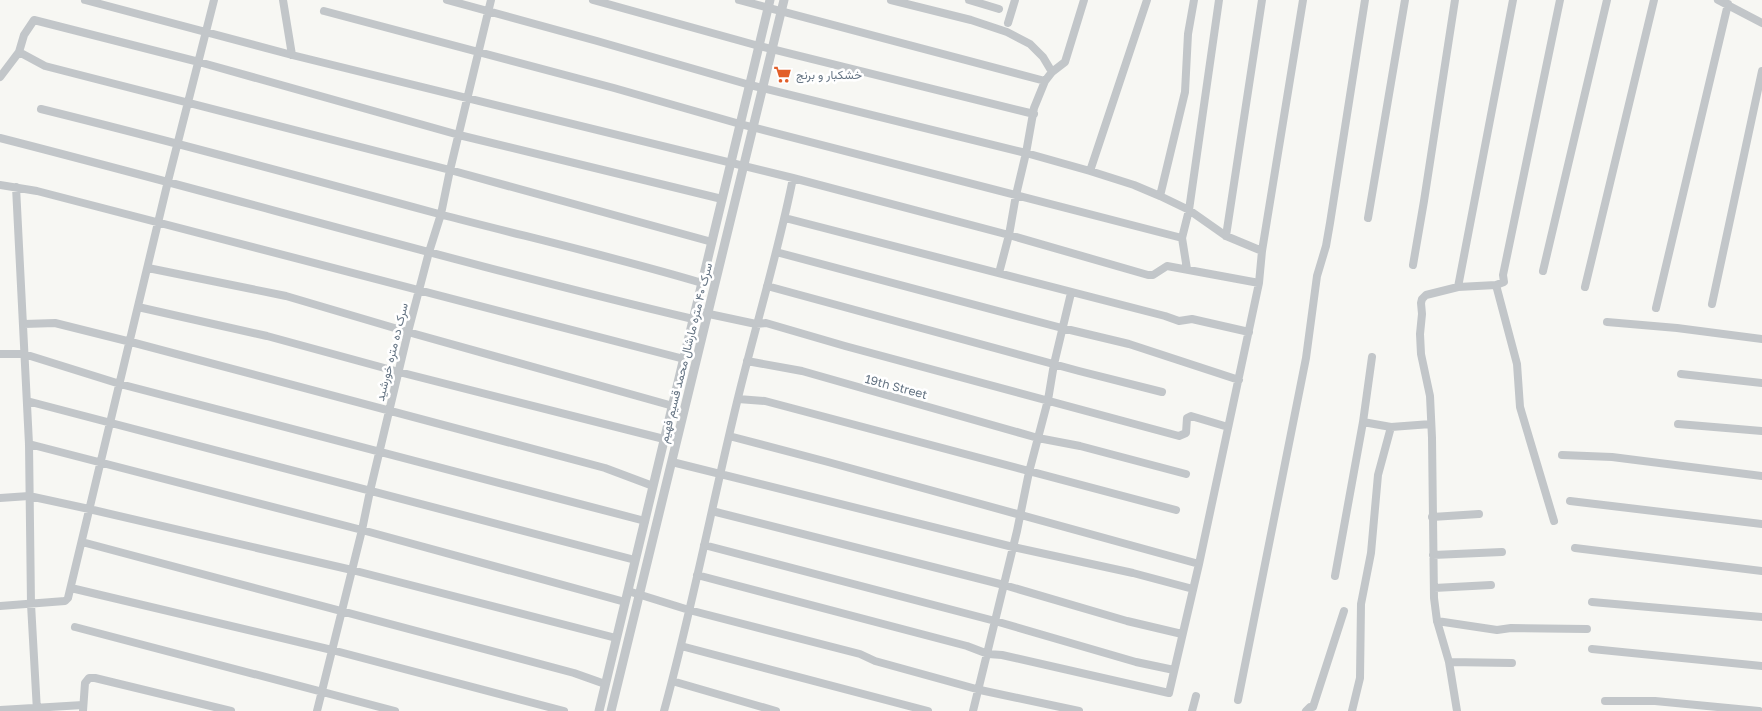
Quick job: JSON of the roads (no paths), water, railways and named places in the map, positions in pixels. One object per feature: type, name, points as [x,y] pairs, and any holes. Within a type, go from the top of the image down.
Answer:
[{"type":"street","points":[[85,0],[292,55],[793,178],[1009,235],[1148,275],[1153,275],[1167,266],[1259,283]]},
{"type":"street","points":[[0,606],[67,600],[131,342],[168,181],[214,0]]},
{"type":"street","points":[[284,0],[292,55]]},
{"type":"street","points":[[447,0],[750,85],[1026,153],[1090,171],[1134,185],[1160,196],[1189,210],[1226,236],[1262,252]]},
{"type":"street","name":"سرک ده متره خورشید","points":[[317,711],[408,332],[428,252],[441,214],[491,0]]},
{"type":"street","points":[[593,0],[759,46],[1034,114]]},
{"type":"street","points":[[739,0],[769,4],[781,11],[1045,81]]},
{"type":"street","name":"سرک ۴۰ متره مارشال محمد قسیم فهیم","points":[[611,711],[784,0]]},
{"type":"street","points":[[891,0],[971,20],[1007,32],[1030,44],[1043,57],[1052,72]]},
{"type":"street","points":[[969,0],[998,9]]},
{"type":"street","points":[[1008,23],[1015,0]]},
{"type":"street","points":[[999,272],[1009,235],[1034,108],[1045,81],[1052,72],[1065,62],[1084,0]]},
{"type":"street","points":[[1090,171],[1147,0]]},
{"type":"street","points":[[1160,196],[1185,92],[1188,34],[1194,0]]},
{"type":"street","points":[[1187,269],[1182,238],[1189,210],[1218,0]]},
{"type":"street","points":[[1226,236],[1262,0]]},
{"type":"street","points":[[697,575],[967,646],[988,654],[1002,655],[1169,693],[1199,564],[1259,283],[1262,252],[1303,0]]},
{"type":"street","points":[[1238,700],[1304,365],[1317,276],[1326,246],[1365,0]]},
{"type":"street","points":[[1368,218],[1405,0]]},
{"type":"street","points":[[1413,265],[1455,0]]},
{"type":"street","points":[[1458,287],[1513,0]]},
{"type":"street","points":[[1458,711],[1437,621],[1434,588],[1430,396],[1421,354],[1422,314],[1420,303],[1426,295],[1458,287],[1496,285],[1504,282],[1502,275],[1560,0]]},
{"type":"street","points":[[1543,271],[1607,0]]},
{"type":"street","points":[[1585,287],[1654,0]]},
{"type":"street","points":[[1718,0],[1762,23]]},
{"type":"street","points":[[1656,308],[1730,6],[1737,0]]},
{"type":"street","name":"سرک ۴۰ متره مارشال محمد قسیم فهیم","points":[[599,711],[769,4]]},
{"type":"street","points":[[324,11],[754,128],[1182,238]]},
{"type":"street","points":[[0,78],[19,52],[24,35],[34,20],[199,62],[458,135],[722,199]]},
{"type":"street","points":[[19,52],[45,66],[450,170],[712,242]]},
{"type":"street","points":[[1712,304],[1762,71]]},
{"type":"street","points":[[41,109],[179,143],[441,214],[631,262],[702,283]]},
{"type":"street","points":[[0,138],[168,181],[559,287],[694,315],[708,314],[756,324],[766,322],[928,369],[1179,436],[1186,433],[1187,418],[1191,416],[1228,426]]},
{"type":"street","points":[[664,711],[681,646],[747,361],[785,218],[793,178]]},
{"type":"street","points":[[0,185],[16,186],[159,222],[684,359]]},
{"type":"street","points":[[16,186],[29,444],[31,604],[36,709]]},
{"type":"street","points":[[785,218],[999,272],[1178,321],[1192,319],[1249,332]]},
{"type":"street","points":[[776,252],[1129,344],[1239,380]]},
{"type":"street","points":[[148,268],[286,296],[672,406]]},
{"type":"street","points":[[1496,285],[1517,364],[1520,407],[1554,521]]},
{"type":"street","points":[[767,286],[1162,392]]},
{"type":"street","points":[[973,711],[980,690],[1029,472],[1048,400],[1054,364],[1071,292]]},
{"type":"street","points":[[138,307],[267,336],[399,372],[664,439]]},
{"type":"street","points":[[1607,322],[1762,338]]},
{"type":"street","points":[[24,324],[55,323],[131,342],[605,468],[653,486]]},
{"type":"street","points":[[0,354],[24,354],[120,384],[645,521]]},
{"type":"street","points":[[1335,576],[1363,422],[1372,357]]},
{"type":"street","name":"19th Street","points":[[747,361],[802,371],[1038,438],[1080,446],[1186,474]]},
{"type":"street","points":[[1681,374],[1762,383]]},
{"type":"street","points":[[738,399],[765,401],[1176,510]]},
{"type":"street","points":[[27,401],[635,560]]},
{"type":"street","points":[[1363,422],[1391,427],[1431,424]]},
{"type":"street","points":[[1678,424],[1762,432]]},
{"type":"street","points":[[1352,711],[1360,678],[1361,604],[1371,552],[1378,475],[1391,427]]},
{"type":"street","points":[[729,436],[1199,564]]},
{"type":"street","points":[[29,444],[362,530],[625,602]]},
{"type":"street","points":[[1562,455],[1612,457],[1762,476]]},
{"type":"street","points":[[672,462],[1013,548],[1133,573],[1193,589]]},
{"type":"street","points":[[0,498],[29,496],[90,509],[352,570],[616,638]]},
{"type":"street","points":[[1570,501],[1762,524]]},
{"type":"street","points":[[712,511],[1004,585],[1127,621],[1182,634]]},
{"type":"street","points":[[1432,517],[1479,514]]},
{"type":"street","points":[[82,542],[342,610],[574,673],[605,684]]},
{"type":"street","points":[[704,545],[995,620],[1136,662],[1174,670]]},
{"type":"street","points":[[1576,548],[1762,570]]},
{"type":"street","points":[[1433,555],[1502,552]]},
{"type":"street","points":[[1434,588],[1491,585]]},
{"type":"street","points":[[71,588],[332,650],[564,711]]},
{"type":"street","points":[[628,591],[689,610],[860,654],[875,662],[980,690],[1079,711]]},
{"type":"street","points":[[1592,602],[1762,617]]},
{"type":"street","points":[[1306,711],[1313,707],[1344,611]]},
{"type":"street","points":[[1437,621],[1497,630],[1511,628],[1587,628]]},
{"type":"street","points":[[75,627],[395,711]]},
{"type":"street","points":[[681,646],[928,711]]},
{"type":"street","points":[[1592,649],[1762,666]]},
{"type":"street","points":[[1448,662],[1512,662]]},
{"type":"street","points":[[0,710],[83,708],[85,682],[89,678],[95,678],[231,711]]},
{"type":"street","points":[[672,681],[776,711]]},
{"type":"street","points":[[1192,711],[1196,696]]},
{"type":"street","points":[[1605,701],[1655,701],[1759,711]]},
{"type":"place","name":"خشکبار و برنج","points":[[782,75]]}]
